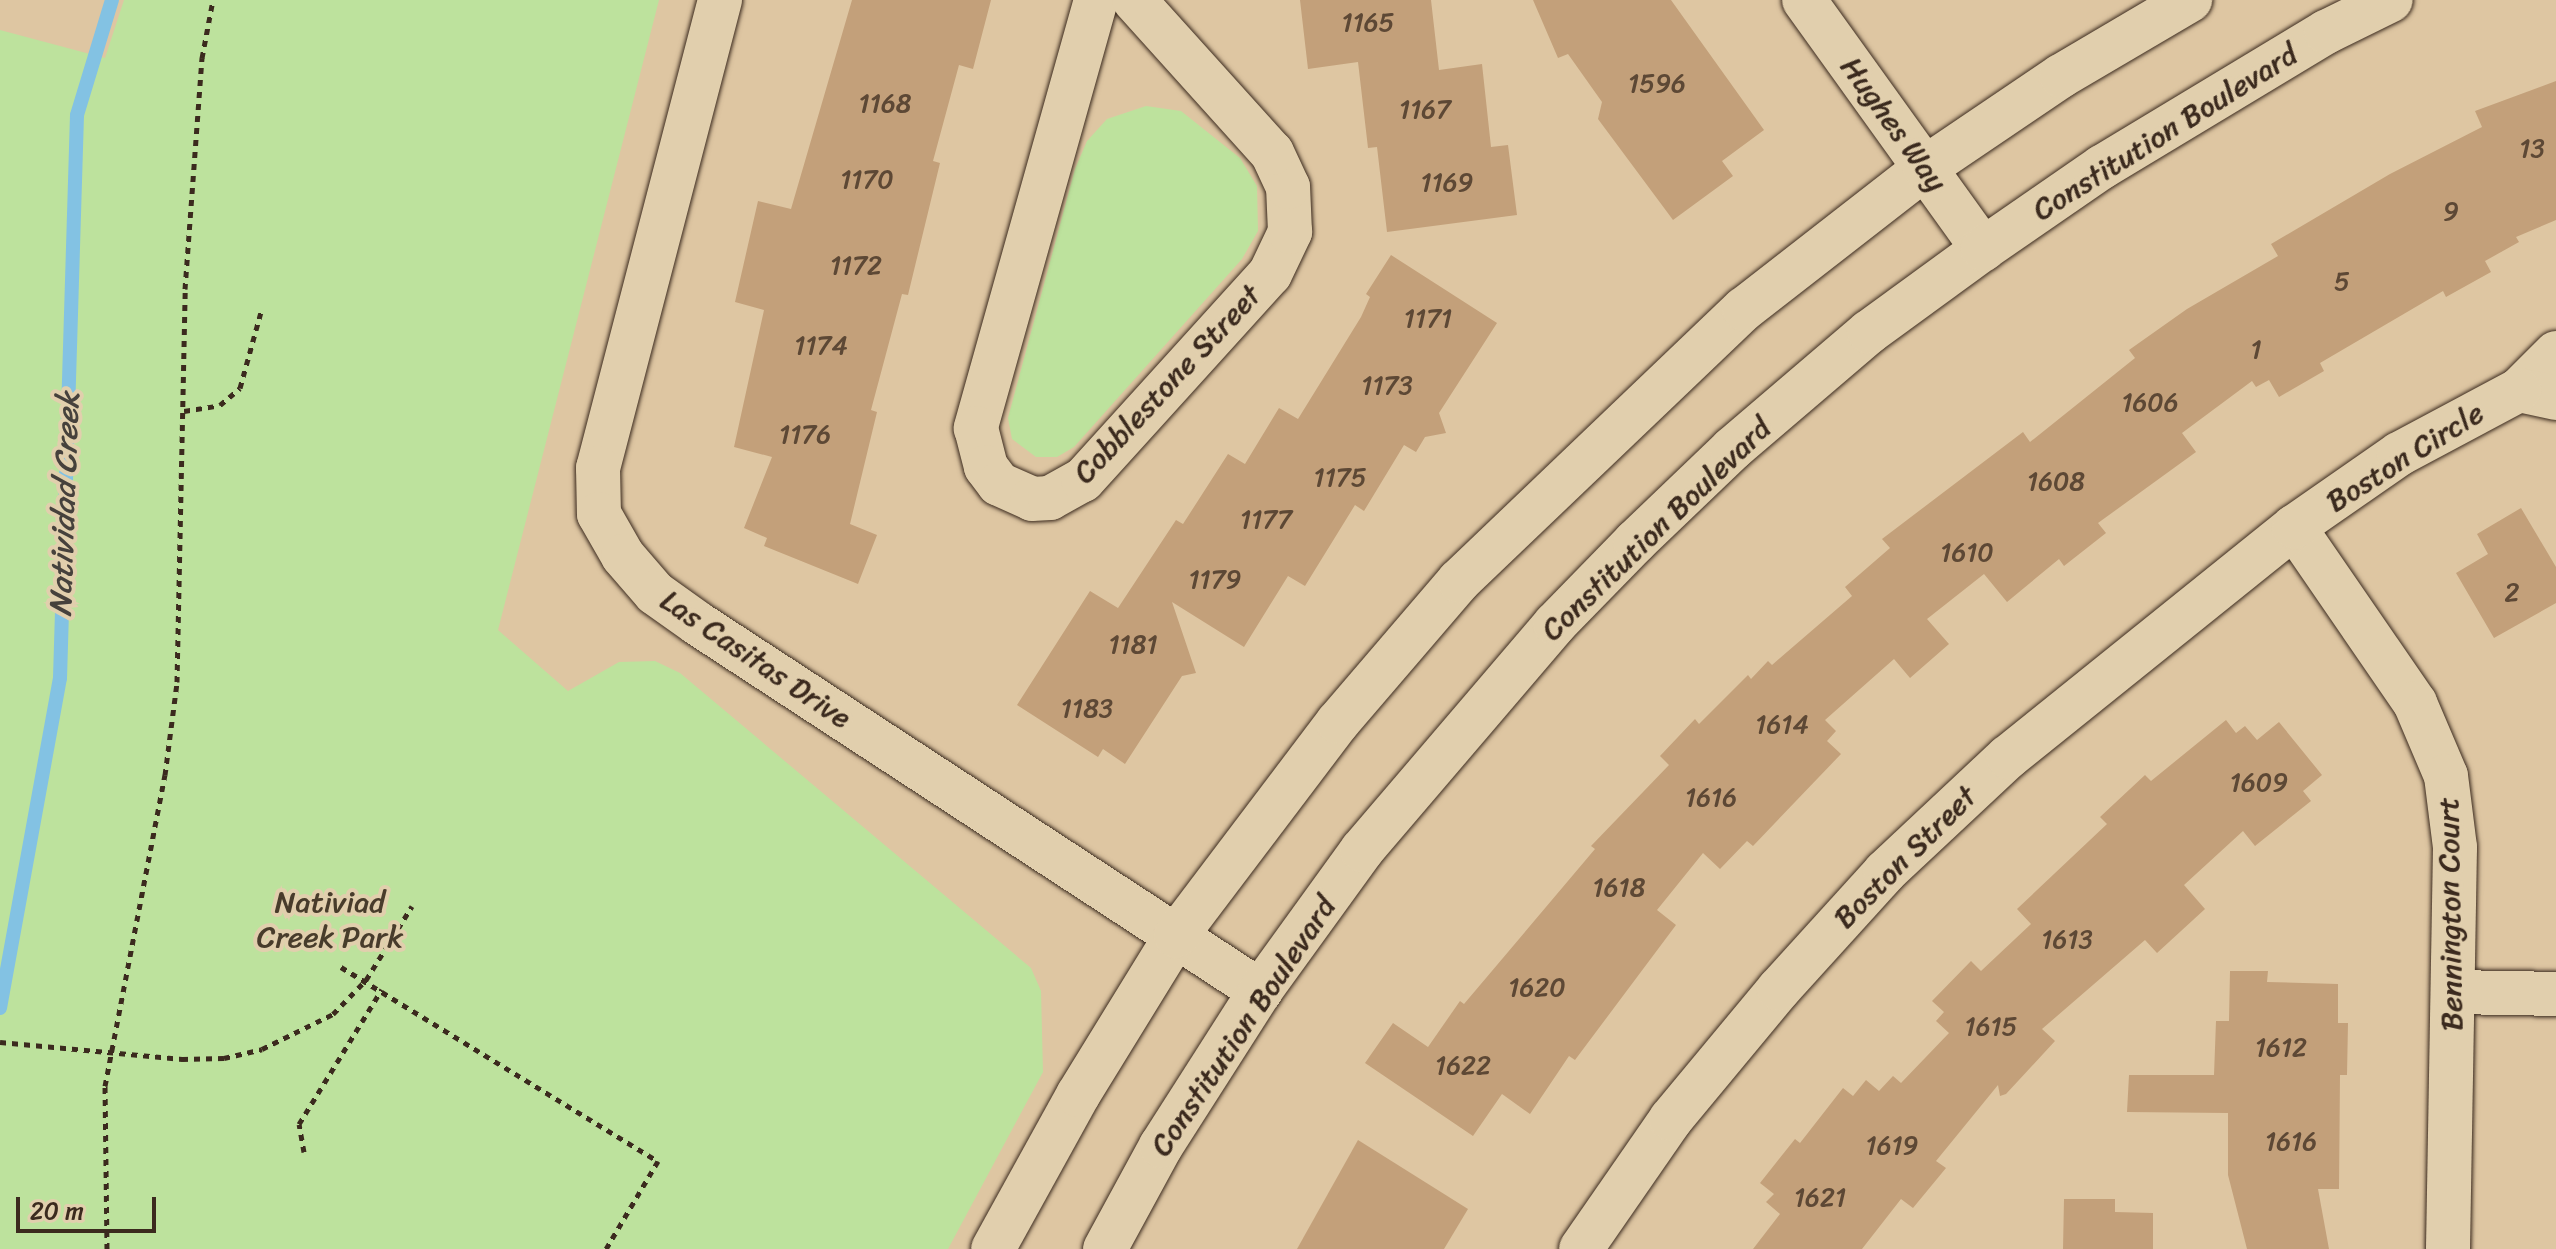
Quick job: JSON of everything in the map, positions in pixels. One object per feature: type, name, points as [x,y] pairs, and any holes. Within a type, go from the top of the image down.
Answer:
[{"type":"street","name":"Las Casitas Drive","points":[[720,0],[598,468],[599,514],[623,556],[655,593],[1260,991]]},
{"type":"street","name":"Cobblestone Street","points":[[1096,0],[976,428],[986,467],[999,484],[1032,499],[1050,498],[1083,480],[1270,274],[1290,232],[1288,187],[1272,153],[1134,0]]},
{"type":"street","name":"Hughes Way","points":[[1804,0],[1983,249]]},
{"type":"street","points":[[993,1249],[1078,1095],[1176,936],[1338,722],[1459,581],[1744,309],[1925,168],[2061,76],[2190,0]]},
{"type":"street","name":"Constitution Boulevard","points":[[1105,1249],[1161,1146],[1260,991],[1362,850],[1555,624],[1732,449],[1869,332],[2102,167],[2326,32],[2391,0]]},
{"type":"street","name":"Boston Circle","points":[[2294,527],[2399,454],[2538,394],[2556,353]]},
{"type":"street","name":"Bennington Court","points":[[2294,527],[2394,670],[2439,753],[2453,812],[2455,992],[2448,1249]]},
{"type":"street","name":"Boston Street","points":[[1586,1247],[1671,1119],[1885,872],[2078,697],[2294,527]]},
{"type":"street","points":[[2455,992],[2556,994]]},
{"type":"path","points":[[107,1249],[105,1086],[165,775],[177,682],[185,289],[202,58],[213,0]]},
{"type":"path","points":[[184,411],[220,405],[240,388],[261,312]]},
{"type":"path","points":[[0,1042],[113,1050],[182,1059],[224,1058],[262,1049],[333,1014],[366,980],[412,906]]},
{"type":"path","points":[[341,967],[382,989],[658,1161],[606,1249]]},
{"type":"path","points":[[304,1152],[299,1124],[382,989]]},
{"type":"green space","name":"Nativiad Creek Park","points":[[124,0],[659,0],[498,630],[568,691],[619,662],[655,661],[680,673],[1031,968],[1041,991],[1043,1072],[948,1249],[0,1249],[0,30],[105,58]]},
{"type":"green space","points":[[1146,106],[1181,111],[1240,158],[1257,186],[1258,231],[1242,259],[1074,447],[1057,457],[1036,457],[1012,439],[1008,418],[1075,169],[1087,141],[1107,119]]},
{"type":"building","points":[[852,0],[991,0],[973,69],[959,65],[933,161],[940,163],[908,295],[902,294],[871,410],[877,412],[850,524],[877,535],[858,584],[764,546],[767,538],[744,528],[772,457],[734,447],[764,310],[735,302],[758,201],[791,209]]},
{"type":"building","points":[[1300,0],[1431,0],[1439,70],[1482,64],[1491,147],[1508,145],[1517,215],[1387,232],[1377,147],[1368,148],[1358,62],[1308,69]]},
{"type":"building","points":[[1533,0],[1671,0],[1764,130],[1722,161],[1733,176],[1673,220],[1598,119],[1602,102],[1568,54],[1558,58]]},
{"type":"building","points":[[2556,81],[2556,220],[2516,237],[2519,242],[2485,261],[2491,272],[2446,297],[2443,291],[2320,363],[2324,371],[2279,397],[2269,380],[2256,387],[2252,381],[2182,433],[2196,452],[2098,523],[2106,533],[2064,566],[2059,559],[2007,602],[1984,574],[1927,619],[1949,644],[1910,678],[1894,659],[1825,720],[1836,731],[1827,741],[1841,754],[1753,846],[1747,841],[1720,869],[1703,853],[1657,910],[1676,925],[1575,1060],[1569,1056],[1530,1114],[1502,1094],[1473,1136],[1365,1063],[1393,1023],[1428,1047],[1460,1001],[1464,1004],[1595,849],[1591,846],[1669,765],[1660,756],[1695,719],[1699,724],[1748,675],[1751,679],[1768,661],[1772,665],[1852,596],[1845,587],[1890,548],[1882,539],[2023,432],[2030,442],[2135,358],[2129,350],[2187,309],[2278,256],[2271,244],[2390,174],[2482,127],[2475,111]]},
{"type":"building","points":[[1391,255],[1497,323],[1439,413],[1446,433],[1425,437],[1416,452],[1404,445],[1364,511],[1355,505],[1305,586],[1288,576],[1244,647],[1172,602],[1196,673],[1182,676],[1125,764],[1103,749],[1098,757],[1017,705],[1090,591],[1118,608],[1176,520],[1183,524],[1228,454],[1245,464],[1279,408],[1298,419],[1361,317],[1370,297],[1366,294]]},
{"type":"building","points":[[2521,508],[2556,567],[2556,603],[2494,638],[2456,573],[2488,554],[2477,534]]},
{"type":"building","points":[[2226,720],[2236,733],[2245,726],[2257,740],[2279,722],[2322,775],[2303,791],[2311,801],[2255,846],[2243,831],[2184,885],[2205,909],[2157,953],[2145,940],[2042,1029],[2055,1041],[2006,1094],[2000,1096],[1998,1085],[1936,1161],[1946,1168],[1913,1208],[1901,1199],[1862,1249],[1753,1249],[1780,1214],[1766,1202],[1774,1194],[1760,1183],[1795,1139],[1800,1143],[1843,1088],[1853,1096],[1866,1080],[1879,1091],[1893,1076],[1901,1083],[1949,1033],[1936,1021],[1944,1012],[1932,1001],[1971,961],[1981,971],[2031,924],[2017,909],[2107,824],[2100,817],[2145,775],[2151,781]]},
{"type":"building","points":[[2230,971],[2268,971],[2267,982],[2338,984],[2338,1023],[2348,1023],[2347,1075],[2340,1075],[2339,1189],[2318,1189],[2329,1249],[2247,1249],[2228,1175],[2228,1113],[2127,1112],[2129,1075],[2214,1075],[2216,1021],[2229,1021]]},
{"type":"building","points":[[1358,1140],[1468,1209],[1444,1249],[1297,1249]]},
{"type":"building","points":[[2064,1199],[2115,1199],[2115,1212],[2153,1213],[2153,1249],[2063,1249]]},
{"type":"waterway","name":"Natividad Creek","points":[[0,1008],[60,678],[77,115],[112,0]]}]
